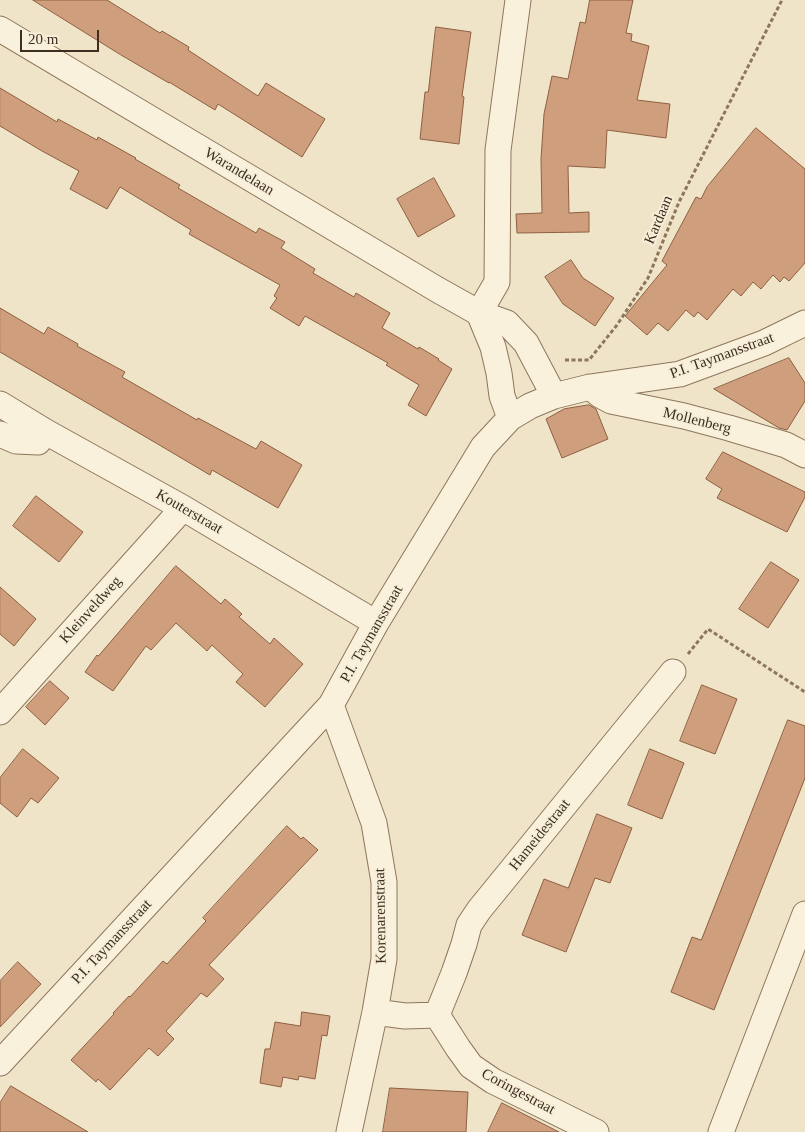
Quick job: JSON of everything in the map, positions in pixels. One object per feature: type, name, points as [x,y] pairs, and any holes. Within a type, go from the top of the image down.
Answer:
[{"type":"street","points":[[510,418],[502,396],[493,347],[479,313],[497,282],[498,150],[518,0]]},
{"type":"street","name":"Warandelaan","points":[[0,29],[421,280],[479,313],[507,323],[526,343],[554,396]]},
{"type":"street","name":"P.I. Taymansstraat","points":[[0,1063],[331,705],[376,623],[483,448],[510,418],[530,406],[554,396],[590,387],[680,374],[764,343],[805,322]]},
{"type":"street","name":"Mollenberg","points":[[590,387],[611,401],[684,416],[729,428],[786,445],[805,455]]},
{"type":"street","name":"Kouterstraat","points":[[0,404],[46,432],[183,508],[376,623]]},
{"type":"street","points":[[0,434],[16,441],[38,442],[46,432]]},
{"type":"street","name":"Kleinveldweg","points":[[0,712],[183,508]]},
{"type":"street","name":"Hameidestraat","points":[[437,1015],[454,973],[469,925],[479,910],[673,672]]},
{"type":"street","name":"Korenarenstraat","points":[[331,705],[374,823],[384,882],[384,959],[376,1012],[349,1132]]},
{"type":"street","points":[[721,1132],[805,914]]},
{"type":"street","points":[[376,1012],[405,1016],[437,1015]]},
{"type":"street","name":"Coringestraat","points":[[437,1015],[471,1066],[493,1081],[596,1132]]},
{"type":"path","name":"Kardaan","points":[[536,361],[589,360],[617,325],[648,278],[678,202],[782,0]]},
{"type":"path","points":[[673,672],[708,630],[805,692]]},
{"type":"building","points":[[33,0],[107,0],[160,33],[162,31],[189,47],[188,50],[258,96],[266,83],[325,119],[302,157],[218,104],[215,110],[121,55]]},
{"type":"building","points":[[590,0],[633,0],[626,33],[632,34],[631,41],[649,46],[637,100],[670,104],[666,138],[607,130],[605,168],[568,166],[569,213],[589,212],[589,232],[517,233],[516,214],[542,213],[541,159],[544,114],[552,76],[568,79],[580,22],[585,23]]},
{"type":"building","points":[[436,27],[471,32],[462,96],[464,97],[459,144],[420,139],[425,92],[428,92]]},
{"type":"building","points":[[0,88],[57,122],[58,119],[97,140],[98,137],[136,158],[180,185],[178,188],[256,233],[259,228],[285,242],[281,248],[315,269],[313,273],[354,297],[356,293],[390,313],[382,328],[418,349],[419,347],[452,369],[426,416],[408,405],[419,385],[386,365],[388,363],[305,316],[299,326],[270,308],[277,298],[274,296],[280,285],[189,234],[191,230],[120,187],[107,209],[70,189],[79,171],[0,126]]},
{"type":"building","points":[[756,128],[805,169],[805,263],[789,281],[784,277],[780,282],[773,275],[761,289],[753,282],[741,296],[733,289],[707,320],[698,312],[694,317],[686,310],[668,331],[658,323],[647,335],[625,316],[667,265],[662,261],[696,197],[701,199],[707,187]]},
{"type":"building","points":[[434,178],[455,216],[418,237],[397,199]]},
{"type":"building","points":[[571,260],[583,278],[614,298],[595,326],[563,304],[545,277]]},
{"type":"building","points":[[0,308],[44,334],[48,327],[78,344],[77,346],[125,372],[122,377],[197,420],[198,418],[256,449],[261,441],[302,465],[278,508],[212,470],[210,475],[0,352]]},
{"type":"building","points":[[789,358],[805,383],[805,401],[787,430],[779,428],[714,389]]},
{"type":"building","points":[[589,405],[596,409],[608,439],[562,458],[546,419],[564,409]]},
{"type":"building","points":[[723,452],[805,492],[805,497],[787,532],[717,498],[722,489],[706,479]]},
{"type":"building","points":[[36,496],[83,532],[59,562],[13,526]]},
{"type":"building","points":[[771,562],[799,580],[768,628],[739,609]]},
{"type":"building","points":[[176,566],[221,604],[225,599],[242,614],[239,617],[270,644],[274,638],[303,664],[265,707],[236,682],[243,674],[212,645],[207,651],[176,623],[151,650],[146,646],[113,691],[85,672],[97,655]]},
{"type":"building","points":[[0,587],[36,619],[14,646],[0,634]]},
{"type":"building","points":[[50,681],[69,698],[45,725],[26,707]]},
{"type":"building","points":[[702,685],[737,699],[715,754],[680,741]]},
{"type":"building","points":[[788,720],[805,726],[805,778],[714,1010],[671,992],[692,937],[701,940]]},
{"type":"building","points":[[23,749],[59,778],[38,803],[31,798],[17,817],[0,803],[0,778]]},
{"type":"building","points":[[650,749],[684,763],[662,819],[628,805]]},
{"type":"building","points":[[597,814],[632,828],[610,883],[595,878],[566,952],[522,935],[544,879],[568,888]]},
{"type":"building","points":[[287,826],[301,839],[303,837],[318,850],[209,965],[224,979],[207,997],[201,993],[166,1031],[174,1039],[158,1056],[149,1048],[110,1090],[98,1079],[96,1082],[71,1060],[163,961],[167,964],[206,921],[203,918]]},
{"type":"building","points":[[18,962],[41,984],[0,1027],[0,981]]},
{"type":"building","points":[[302,1012],[330,1016],[327,1036],[322,1035],[315,1079],[299,1076],[298,1080],[283,1077],[281,1087],[260,1083],[265,1049],[270,1049],[275,1022],[300,1026]]},
{"type":"building","points":[[11,1086],[88,1132],[0,1132],[0,1103]]},
{"type":"building","points":[[390,1088],[468,1092],[466,1132],[383,1132]]},
{"type":"building","points":[[502,1103],[559,1132],[488,1132]]}]
